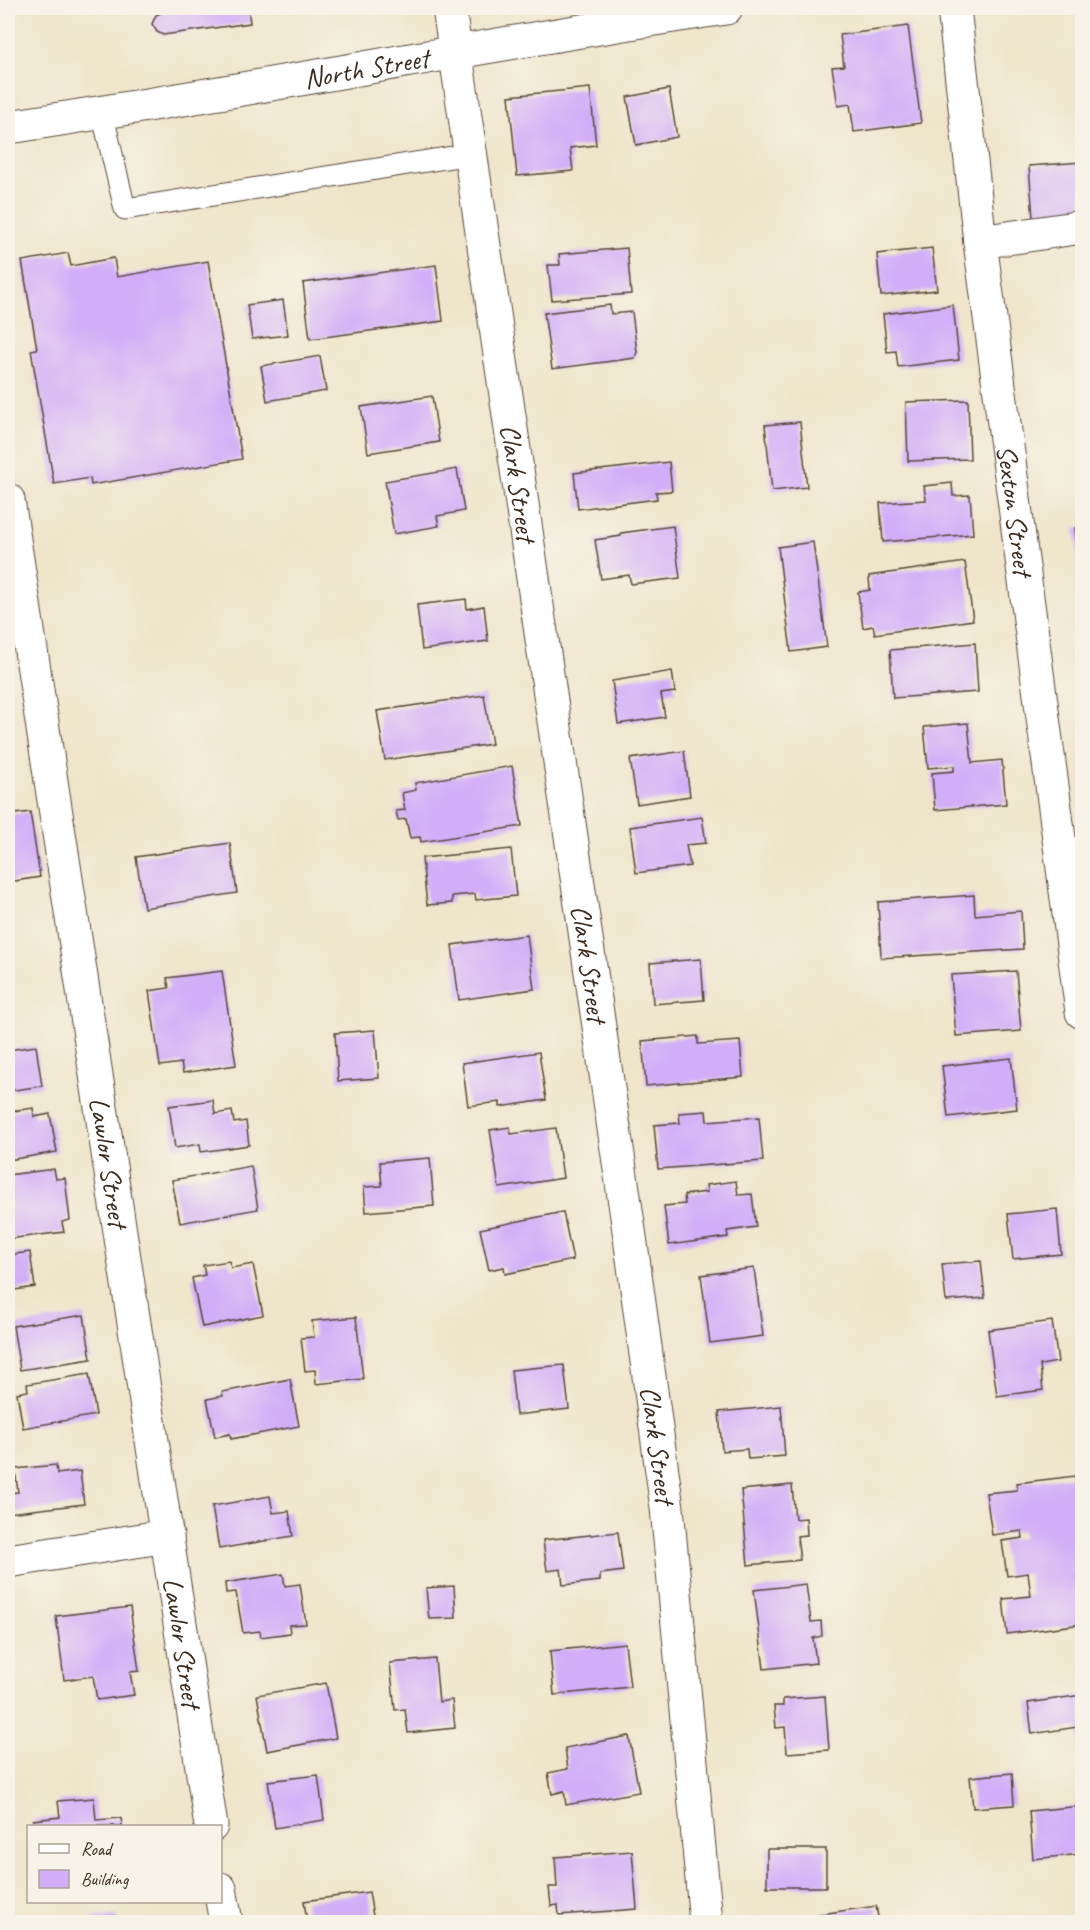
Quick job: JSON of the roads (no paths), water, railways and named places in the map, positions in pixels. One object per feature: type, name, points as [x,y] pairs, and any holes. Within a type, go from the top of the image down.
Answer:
[{"type":"street","name":"Clark Street","points":[[449,8],[630,1237],[667,1508],[706,1923]]},
{"type":"street","name":"North Street","points":[[8,127],[295,81],[549,35],[726,8]]},
{"type":"street","name":"Sexton Street","points":[[954,8],[980,242],[1083,1012]]},
{"type":"street","points":[[980,242],[1083,227]]},
{"type":"street","name":"Lawlor Street","points":[[8,500],[18,641],[167,1536],[211,1825]]},
{"type":"street","points":[[8,1561],[167,1536]]},
{"type":"street","points":[[222,1900],[226,1923]]},
{"type":"lane","points":[[102,112],[125,209],[471,154]]}]
